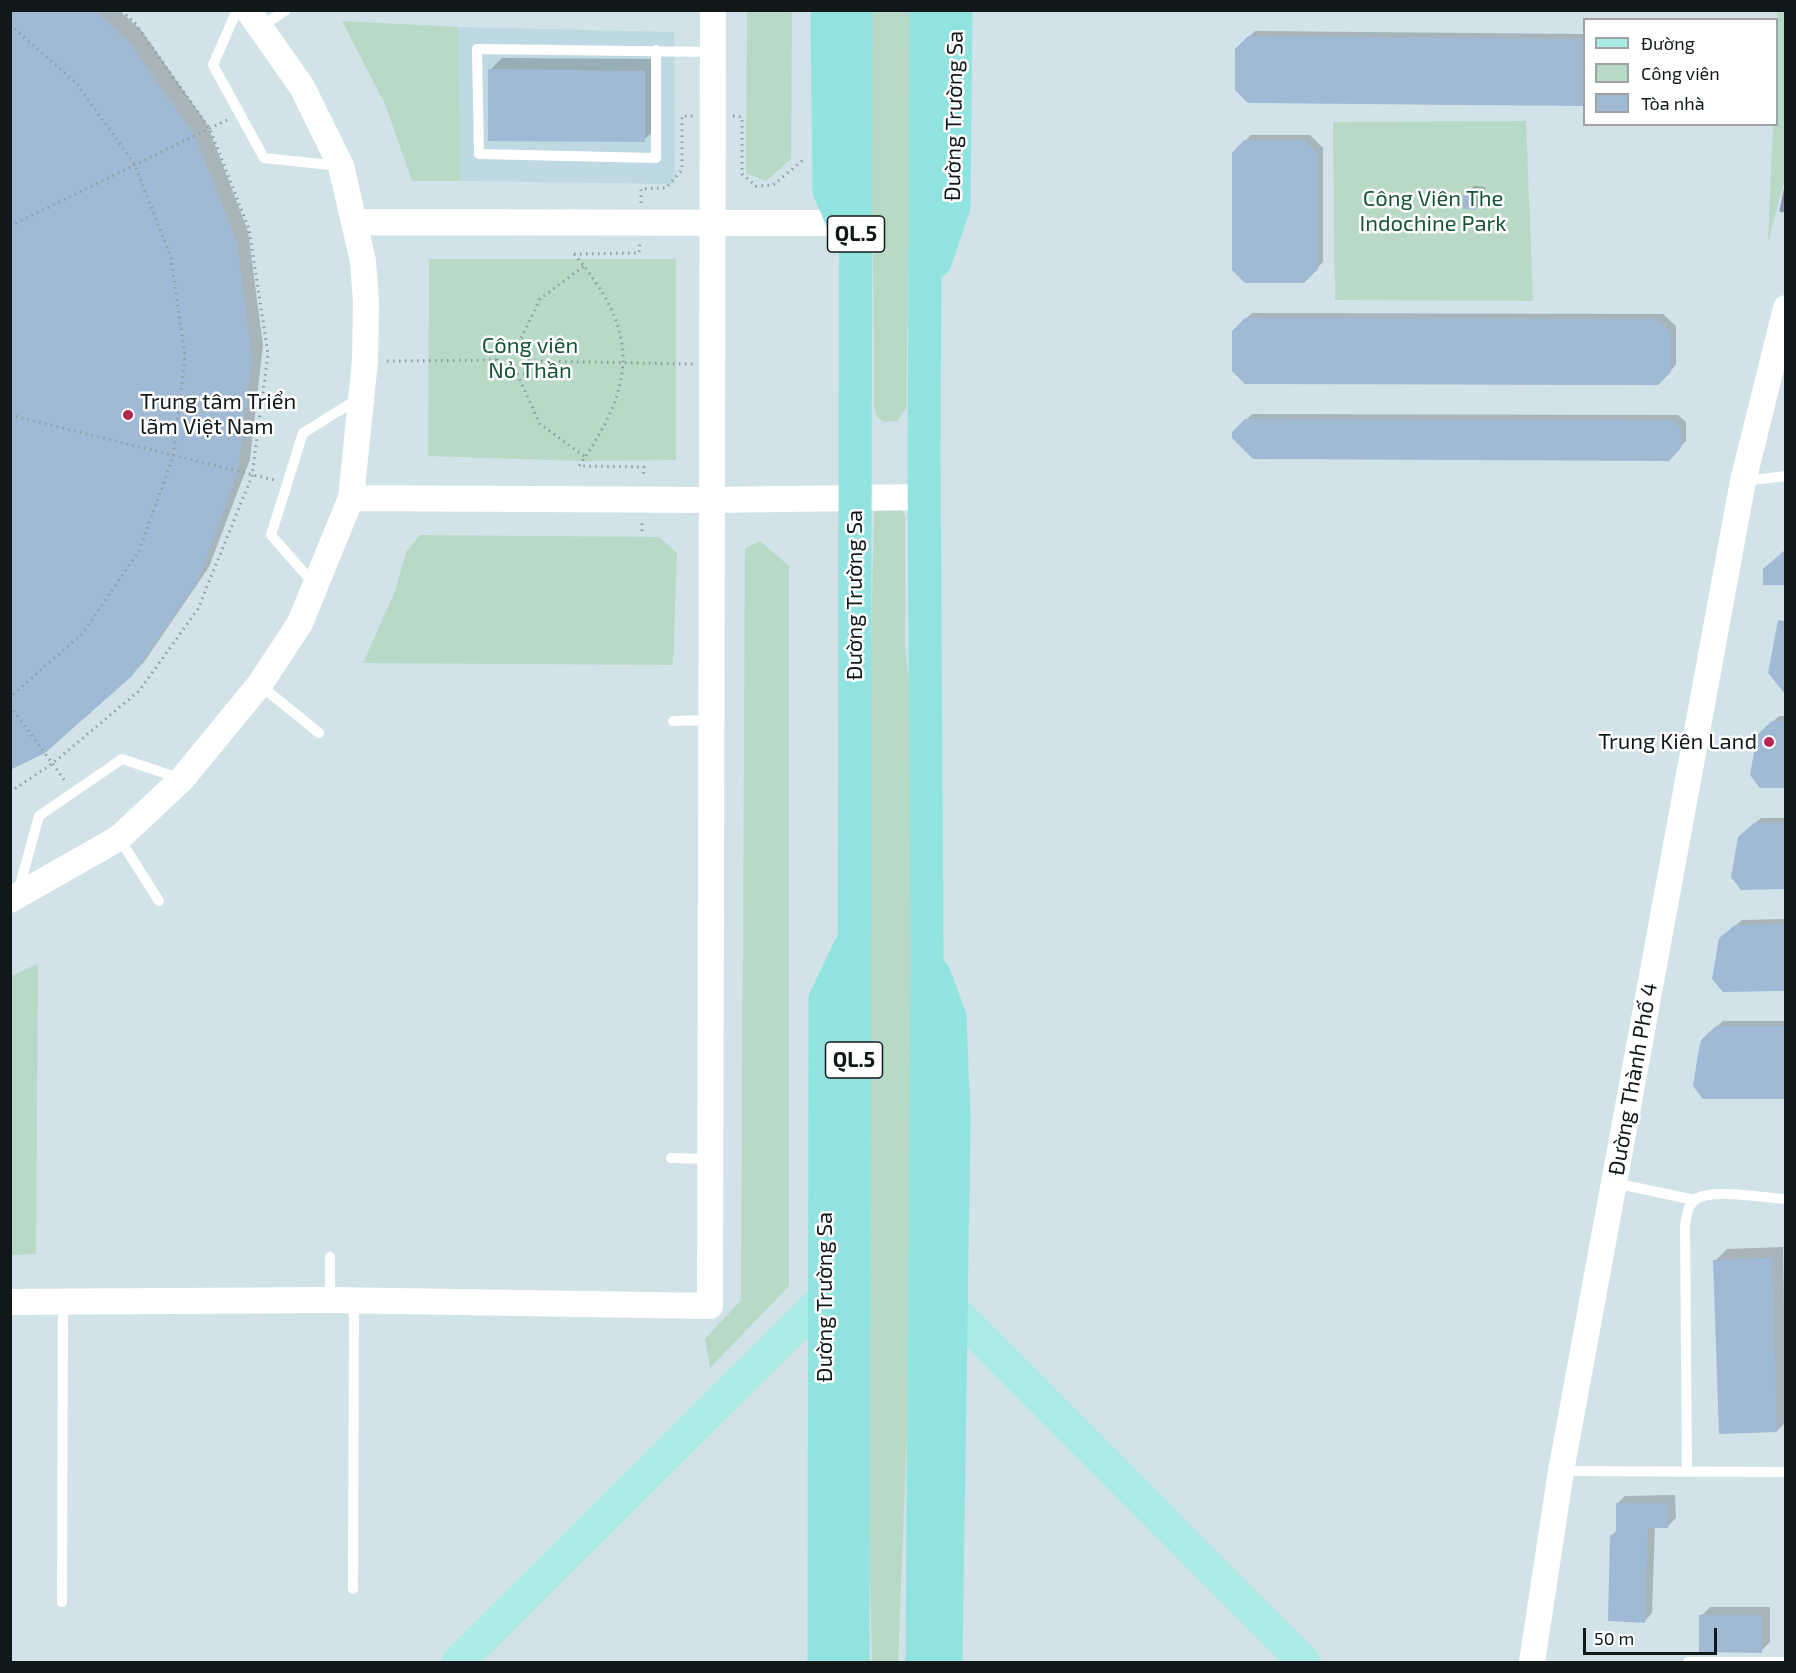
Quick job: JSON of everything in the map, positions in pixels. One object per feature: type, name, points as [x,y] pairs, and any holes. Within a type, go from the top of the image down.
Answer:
[{"type":"highway","name":"Đường Trường Sa","points":[[827,10],[842,88],[856,252],[853,1662]]},
{"type":"highway","name":"Đường Trường Sa","points":[[856,10],[842,88],[829,190],[856,252]]},
{"type":"highway","name":"Đường Trường Sa","points":[[926,10],[940,108]]},
{"type":"highway","name":"Đường Trường Sa","points":[[922,1662],[927,956],[926,290],[940,108],[956,10]]},
{"type":"highway","name":"Đường Trường Sa","points":[[824,1662],[825,999],[854,937]]},
{"type":"highway","name":"Đường Trường Sa","points":[[927,956],[950,1017],[954,1119],[946,1662]]},
{"type":"main road","points":[[458,1662],[825,1297]]},
{"type":"main road","points":[[952,1309],[1304,1662]]},
{"type":"street","points":[[10,1302],[342,1301],[710,1306],[714,10]]},
{"type":"street","points":[[19,899],[119,838],[182,779],[260,684],[300,623],[317,587],[351,498],[365,362],[364,271],[355,222],[341,166],[302,87],[255,19]]},
{"type":"street","points":[[355,222],[843,223]]},
{"type":"street","name":"Đường Thành Phố 4","points":[[1532,1662],[1562,1471],[1742,489],[1785,308]]},
{"type":"street","points":[[351,498],[712,500],[926,497]]},
{"type":"lane","points":[[237,10],[213,65],[264,158],[341,166]]},
{"type":"lane","points":[[255,19],[286,10]]},
{"type":"lane","points":[[657,50],[656,158],[479,154],[477,49],[657,50],[713,52]]},
{"type":"lane","points":[[317,587],[271,535],[303,433],[361,398]]},
{"type":"lane","points":[[1742,489],[1785,476]]},
{"type":"lane","points":[[260,684],[320,733]]},
{"type":"lane","points":[[673,722],[711,720]]},
{"type":"lane","points":[[19,899],[39,816],[122,759],[182,779]]},
{"type":"lane","points":[[119,838],[159,901]]},
{"type":"lane","points":[[671,1158],[710,1159]]},
{"type":"lane","points":[[1614,1183],[1695,1200]]},
{"type":"lane","points":[[1688,1471],[1685,1225],[1689,1208],[1695,1200],[1708,1194],[1785,1199]]},
{"type":"lane","points":[[330,1257],[342,1301],[353,1589]]},
{"type":"lane","points":[[62,1602],[63,1302]]},
{"type":"lane","points":[[1562,1471],[1785,1472]]},
{"type":"lane","points":[[1688,1662],[1785,1662]]},
{"type":"path","points":[[10,792],[53,763],[139,691],[198,609],[252,476],[268,354],[249,229],[210,129],[135,23],[121,10]]},
{"type":"path","points":[[10,26],[77,84],[135,165],[171,258],[185,357],[173,457],[139,551],[82,634],[10,697]]},
{"type":"path","points":[[10,226],[239,113]]},
{"type":"path","points":[[574,254],[614,312],[625,363],[616,402],[579,466],[644,467],[642,531]]},
{"type":"path","points":[[518,347],[540,299],[584,266]]},
{"type":"path","points":[[497,347],[518,347],[529,347],[528,374],[497,374],[497,347]]},
{"type":"path","points":[[365,362],[497,360]]},
{"type":"path","points":[[529,361],[712,365]]},
{"type":"path","points":[[517,374],[540,424],[585,457]]},
{"type":"path","points":[[10,415],[173,457],[287,483]]},
{"type":"path","points":[[10,706],[73,793]]},
{"type":"shaded area","points":[[458,27],[674,32],[675,184],[461,181]]},
{"type":"green space","points":[[747,11],[792,11],[791,159],[766,181],[746,173]]},
{"type":"green space","points":[[867,11],[913,11],[906,408],[897,421],[884,422],[877,417],[874,407]]},
{"type":"green space","points":[[1777,11],[1785,11],[1785,177],[1768,243],[1773,126],[1778,126]]},
{"type":"green space","points":[[342,21],[458,27],[461,181],[412,181],[385,104]]},
{"type":"green space","name":"Công Viên The Indochine Park","points":[[1526,121],[1533,301],[1335,300],[1333,122]]},
{"type":"green space","name":"Công viên Nỏ Thần","points":[[429,259],[676,259],[676,460],[582,461],[428,456]]},
{"type":"green space","points":[[899,504],[905,516],[905,648],[910,689],[910,1357],[898,1662],[872,1662],[867,1444],[870,685],[874,515],[876,507]]},
{"type":"green space","points":[[420,535],[659,537],[677,553],[673,665],[363,663],[395,591],[406,552]]},
{"type":"green space","points":[[760,541],[789,566],[789,1286],[710,1368],[705,1339],[741,1300],[745,548]]},
{"type":"green space","points":[[38,964],[36,1254],[11,1255],[11,976]]},
{"type":"building","name":"Trung tâm Triển lãm Việt Nam","points":[[10,10],[94,10],[129,42],[195,136],[237,243],[252,358],[238,472],[198,581],[132,676],[45,753],[10,770]]},
{"type":"building","points":[[1248,36],[1583,39],[1583,106],[1248,103],[1235,90],[1235,49]]},
{"type":"building","points":[[488,69],[645,71],[645,142],[488,141]]},
{"type":"building","points":[[1244,140],[1304,140],[1318,154],[1318,269],[1304,283],[1245,283],[1232,270],[1232,153]]},
{"type":"building","points":[[1463,195],[1477,195],[1476,210],[1463,209]]},
{"type":"building","points":[[1245,318],[1657,319],[1671,332],[1671,372],[1658,385],[1245,384],[1232,371],[1232,331]]},
{"type":"building","points":[[1245,419],[1672,420],[1681,428],[1681,448],[1669,461],[1253,459],[1232,438],[1232,432]]},
{"type":"building","points":[[1785,550],[1785,585],[1763,585],[1763,569]]},
{"type":"building","points":[[1778,620],[1785,621],[1785,694],[1768,673]]},
{"type":"building","points":[[1772,721],[1785,721],[1785,788],[1760,788],[1750,775],[1757,735]]},
{"type":"building","points":[[1754,823],[1785,823],[1785,889],[1741,890],[1731,877],[1738,837]]},
{"type":"building","points":[[1785,924],[1785,991],[1723,992],[1712,979],[1719,938],[1735,925]]},
{"type":"building","points":[[1716,1026],[1785,1026],[1785,1099],[1703,1099],[1693,1086],[1698,1054],[1701,1040]]},
{"type":"building","points":[[1772,1258],[1777,1432],[1719,1434],[1713,1260]]},
{"type":"building","points":[[1616,1503],[1668,1503],[1668,1528],[1648,1528],[1645,1623],[1608,1621],[1610,1535],[1616,1535]]},
{"type":"building","points":[[1699,1615],[1762,1615],[1762,1653],[1699,1652]]},
{"type":"waterway","points":[[1782,210],[1786,191]]},
{"type":"place","name":"Trung tâm Triển lãm Việt Nam","points":[[128,415]]},
{"type":"place","name":"Trung Kiên Land","points":[[1769,742]]}]
